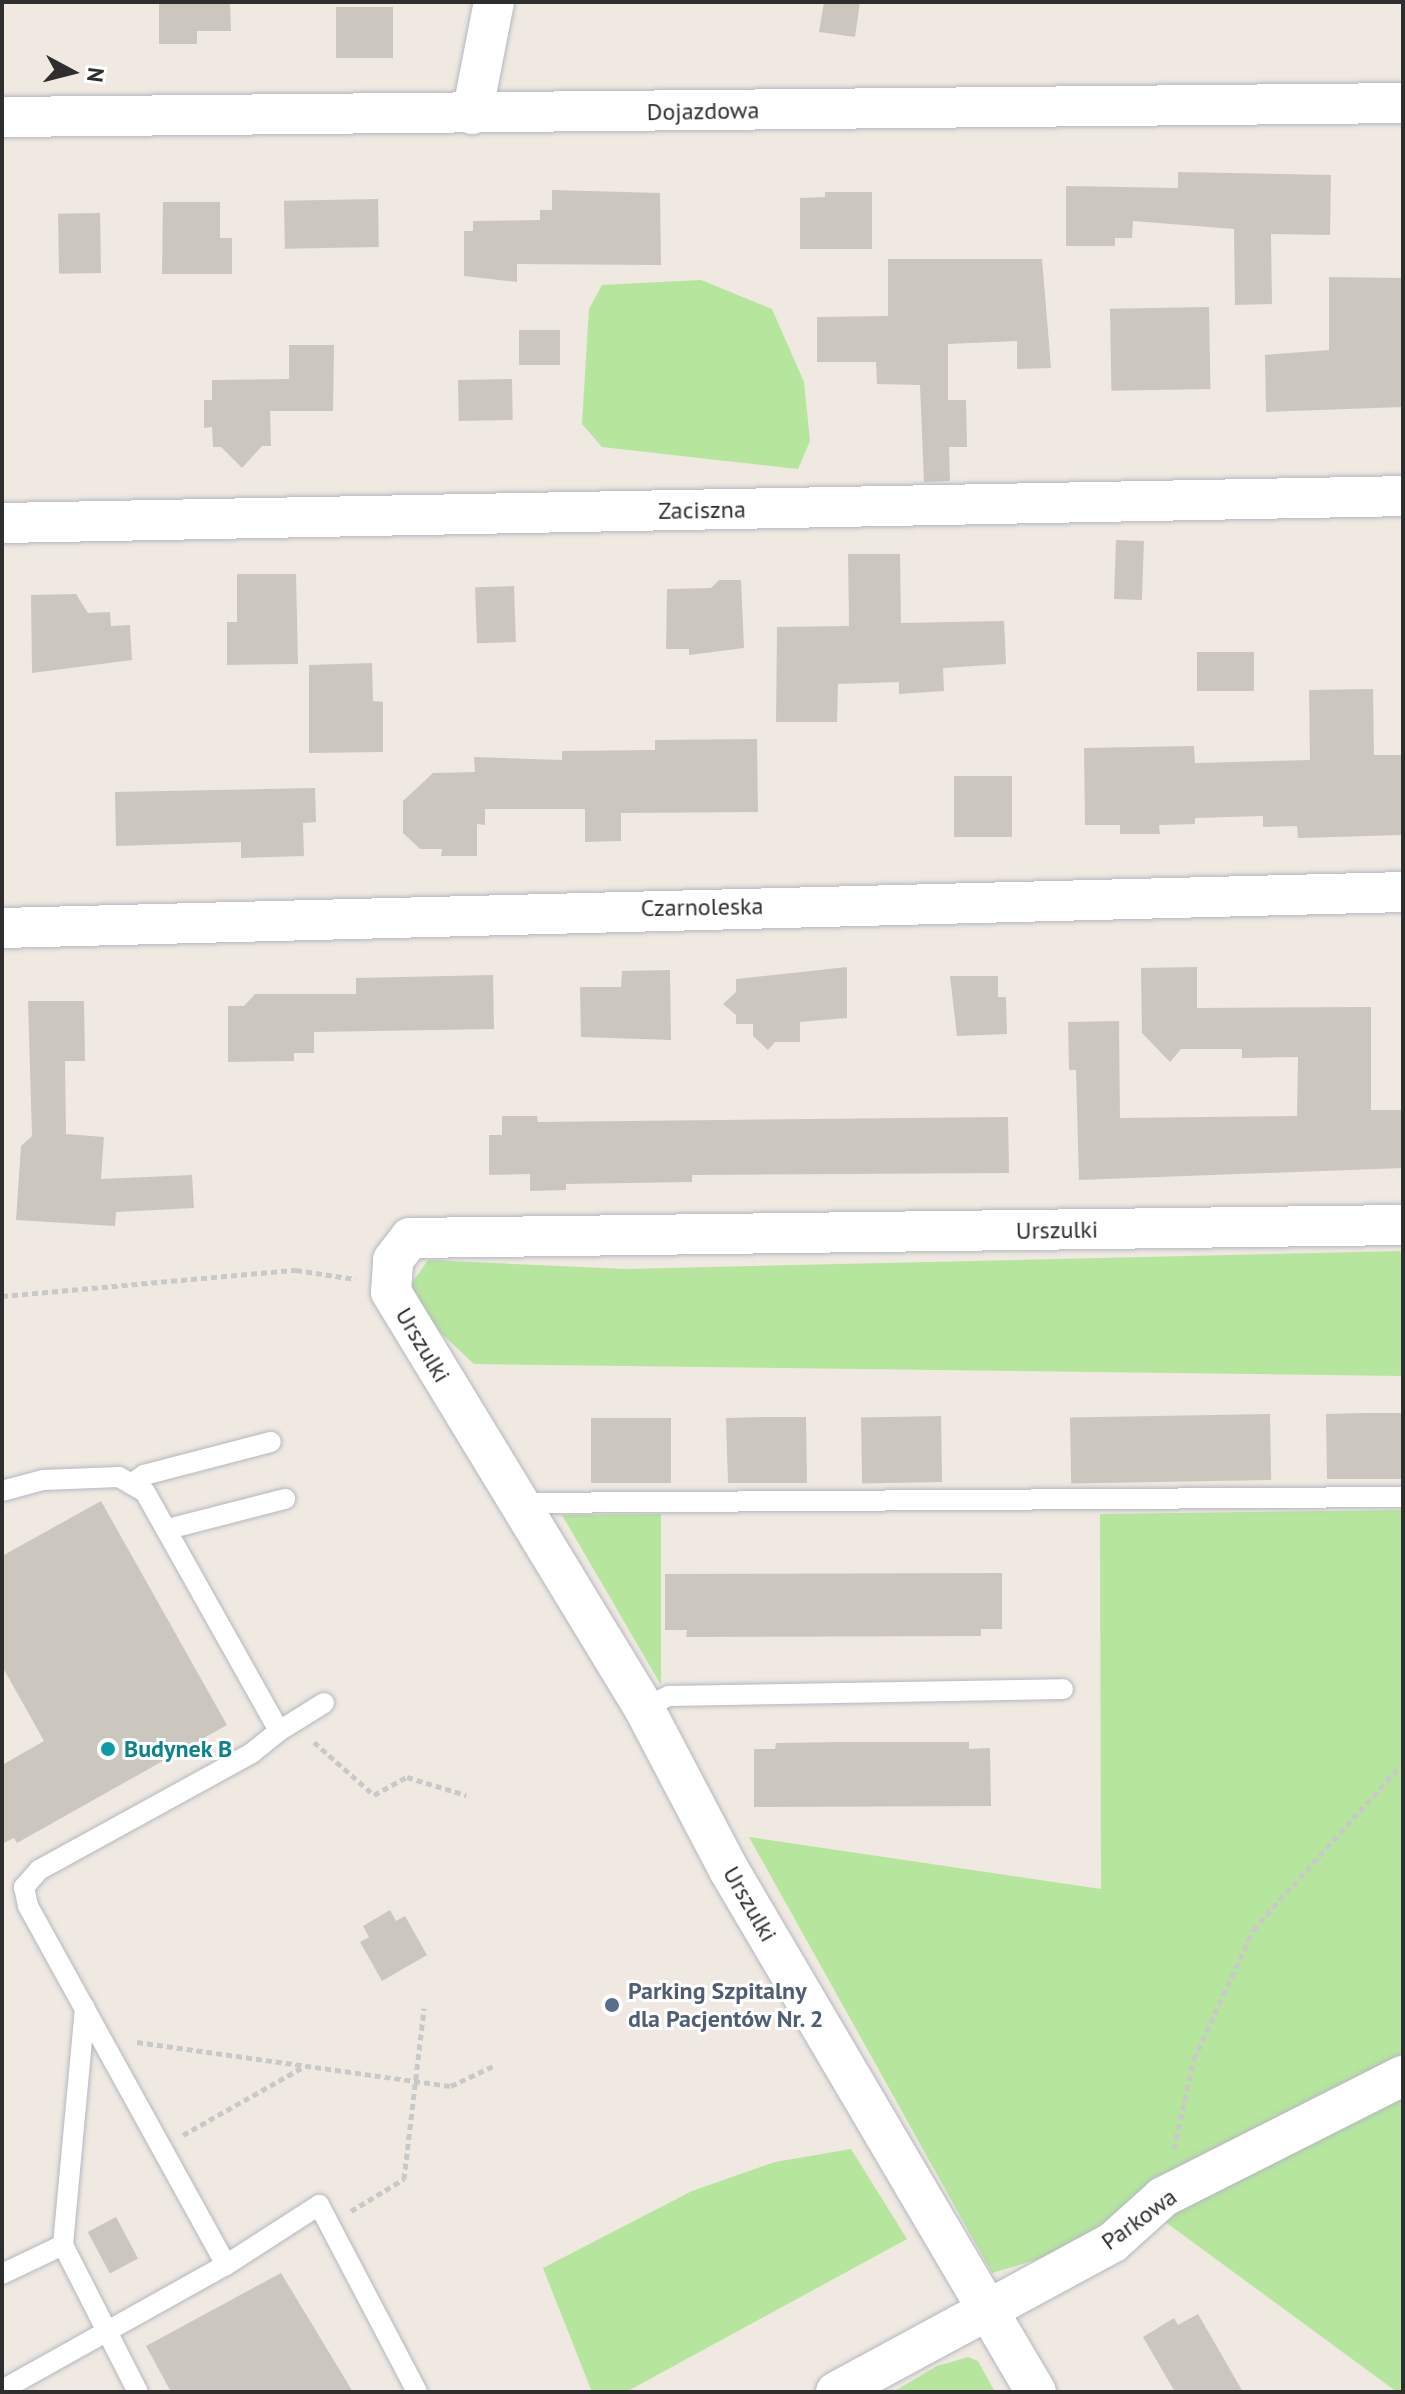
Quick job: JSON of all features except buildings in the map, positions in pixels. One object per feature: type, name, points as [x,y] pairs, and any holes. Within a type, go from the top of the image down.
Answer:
[{"type":"street","points":[[472,114],[494,2]]},
{"type":"street","name":"Dojazdowa","points":[[2,117],[1403,103]]},
{"type":"street","name":"Zaciszna","points":[[2,523],[1403,496]]},
{"type":"street","name":"Czarnoleska","points":[[2,928],[1403,892]]},
{"type":"street","name":"Urszulki","points":[[1036,2392],[729,1870],[644,1708],[392,1286],[393,1260],[410,1238],[1403,1225]]},
{"type":"street","name":"Parkowa","points":[[836,2392],[987,2306],[1113,2242],[1163,2197],[1403,2076]]},
{"type":"lane","points":[[131,1484],[144,1475],[271,1442]]},
{"type":"lane","points":[[2,1491],[43,1480],[119,1477],[145,1492],[286,1727]]},
{"type":"lane","points":[[519,1503],[1403,1497]]},
{"type":"lane","points":[[168,1529],[285,1499]]},
{"type":"lane","points":[[644,1708],[669,1696],[1063,1689]]},
{"type":"lane","points":[[226,2265],[28,1906],[24,1887],[39,1870],[252,1753],[324,1703]]},
{"type":"lane","points":[[85,2008],[63,2245],[138,2392]]},
{"type":"lane","points":[[2,2390],[226,2265],[319,2205],[417,2392]]},
{"type":"lane","points":[[2,2274],[63,2245]]},
{"type":"path","points":[[2,1296],[296,1270],[392,1286]]},
{"type":"path","points":[[286,1727],[374,1795],[407,1777],[466,1795]]},
{"type":"path","points":[[1163,2197],[1194,2059],[1253,1930],[1403,1763]]},
{"type":"path","points":[[384,2193],[404,2179],[424,2008]]},
{"type":"path","points":[[120,2040],[451,2086],[495,2065]]},
{"type":"path","points":[[176,2139],[304,2066]]},
{"type":"green space","points":[[701,280],[772,309],[804,382],[810,441],[798,469],[602,447],[582,424],[589,309],[602,285]]},
{"type":"green space","points":[[1403,1251],[1403,1376],[474,1364],[441,1333],[408,1289],[428,1260],[626,1269]]},
{"type":"green space","points":[[1403,1510],[1403,2392],[1397,2392],[1164,2221],[992,2273],[749,1837],[1101,1889],[1100,1514]]},
{"type":"green space","points":[[661,1514],[661,1685],[562,1515]]},
{"type":"green space","points":[[851,2149],[907,2239],[626,2392],[592,2392],[543,2268],[692,2191],[775,2162]]},
{"type":"green space","points":[[968,2357],[978,2361],[995,2392],[893,2392],[937,2366]]},
{"type":"place","name":"Budynek B","points":[[108,1749]]},
{"type":"place","name":"Parking Szpitalny dla Pacjentów Nr. 2","points":[[612,2005]]}]
